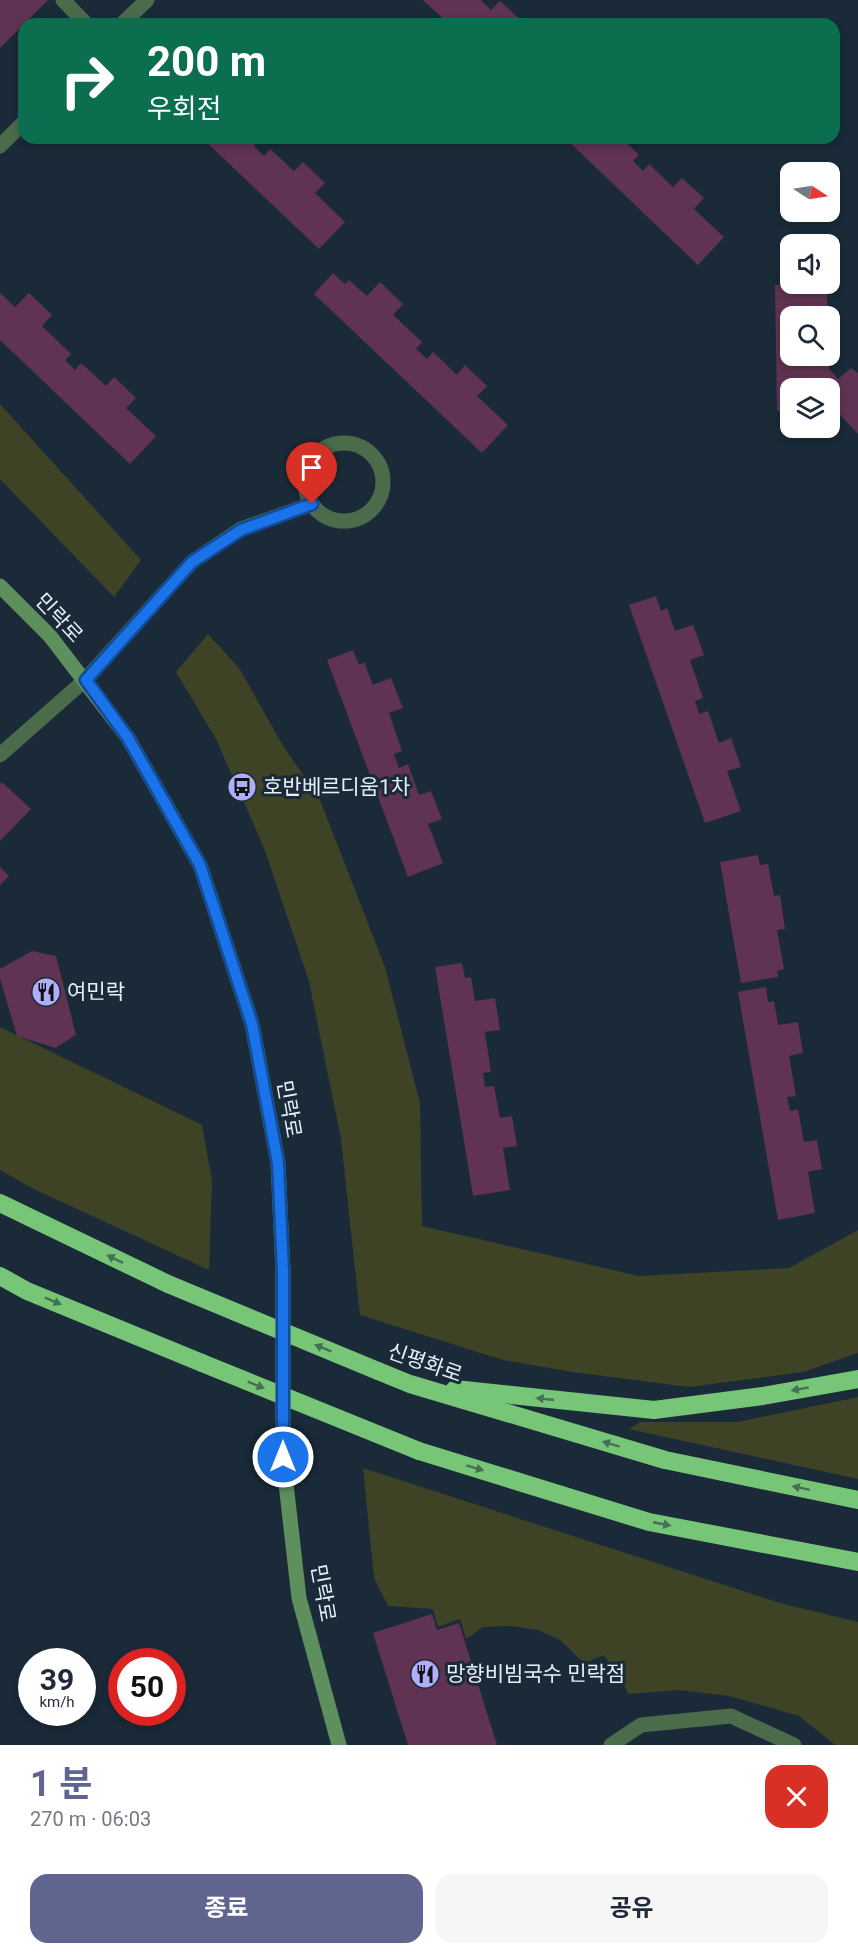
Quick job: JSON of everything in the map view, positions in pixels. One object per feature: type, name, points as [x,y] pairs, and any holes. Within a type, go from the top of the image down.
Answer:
[{"type":"highway","name":"신평화로","points":[[0,1203],[168,1284],[410,1384],[665,1460],[858,1500]]},
{"type":"highway","points":[[0,1276],[27,1291],[419,1451],[649,1522],[858,1562]]},
{"type":"highway","points":[[410,1384],[654,1410],[762,1396],[858,1379]]},
{"type":"main road","name":"민락로","points":[[0,586],[50,636],[86,680],[128,738],[200,865],[252,1024],[278,1163],[283,1271],[283,1457],[298,1586],[339,1745]]},
{"type":"street","points":[[63,0],[80,18]]},
{"type":"street","points":[[128,18],[147,0]]},
{"type":"street","points":[[0,146],[18,128]]},
{"type":"street","points":[[343,442],[367,449],[376,459],[382,470],[381,496],[364,516],[339,521],[327,517],[312,504],[305,486],[306,474],[310,462],[319,452],[343,442]]},
{"type":"street","points":[[0,755],[86,680],[192,562],[241,530],[312,504]]},
{"type":"street","points":[[611,1745],[641,1725],[731,1716],[794,1745]]},
{"type":"green space","points":[[0,404],[141,560],[114,597],[0,479]]},
{"type":"green space","points":[[208,634],[239,668],[282,744],[320,800],[385,967],[420,1103],[422,1226],[639,1276],[789,1268],[858,1230],[858,1353],[803,1372],[689,1387],[572,1372],[503,1360],[360,1315],[341,1139],[309,981],[264,848],[216,739],[176,672]]},
{"type":"green space","points":[[0,1027],[202,1125],[212,1181],[209,1270],[36,1190],[0,1170]]},
{"type":"green space","points":[[858,1397],[858,1479],[629,1429],[640,1422],[738,1422]]},
{"type":"green space","points":[[363,1468],[780,1603],[858,1622],[858,1745],[835,1745],[799,1716],[729,1696],[679,1690],[629,1694],[604,1655],[584,1663],[560,1640],[538,1630],[511,1626],[483,1627],[466,1639],[460,1619],[438,1627],[433,1609],[388,1606],[374,1578]]},
{"type":"building","points":[[0,0],[48,0],[30,18],[18,18],[18,30],[0,48]]},
{"type":"building","points":[[423,0],[481,0],[491,10],[500,1],[519,18],[442,18]]},
{"type":"building","points":[[208,144],[255,144],[254,146],[264,156],[270,149],[294,171],[303,162],[325,183],[315,193],[345,222],[319,249]]},
{"type":"building","points":[[571,144],[627,144],[639,155],[633,161],[643,171],[649,164],[673,187],[682,178],[704,198],[694,209],[724,237],[698,265]]},
{"type":"building","points":[[333,273],[345,284],[349,280],[367,296],[380,282],[403,304],[393,315],[422,342],[416,349],[427,359],[433,352],[457,375],[465,365],[487,386],[477,396],[508,425],[482,453],[314,294]]},
{"type":"building","points":[[775,285],[780,285],[780,294],[827,294],[828,306],[780,306],[780,366],[829,366],[837,378],[780,378],[780,411],[777,411]]},
{"type":"building","points":[[0,293],[15,307],[29,293],[52,315],[42,326],[71,354],[65,360],[75,370],[81,363],[106,386],[114,377],[136,398],[126,408],[156,436],[130,464],[0,340]]},
{"type":"building","points":[[851,368],[858,373],[858,434],[840,415],[839,378]]},
{"type":"building","points":[[656,596],[661,611],[667,608],[675,631],[693,625],[704,655],[690,660],[703,698],[695,701],[699,714],[708,711],[719,743],[731,738],[741,767],[727,771],[741,811],[705,823],[629,605]]},
{"type":"building","points":[[353,650],[359,665],[364,662],[373,685],[391,678],[403,708],[389,713],[402,751],[394,754],[399,768],[408,764],[419,795],[431,791],[442,819],[428,824],[443,863],[408,877],[327,660]]},
{"type":"building","points":[[2,782],[31,809],[0,841],[0,784]]},
{"type":"building","points":[[758,855],[760,865],[768,864],[774,896],[780,895],[785,929],[777,930],[784,969],[777,971],[778,977],[741,983],[720,862]]},
{"type":"building","points":[[0,867],[9,876],[0,885]]},
{"type":"building","points":[[32,951],[56,956],[76,1035],[55,1048],[17,1036],[0,979],[0,969]]},
{"type":"building","points":[[462,963],[465,978],[471,977],[475,1001],[495,998],[500,1030],[485,1032],[491,1072],[483,1073],[485,1087],[494,1086],[500,1118],[512,1116],[517,1146],[503,1148],[510,1190],[473,1196],[435,967]]},
{"type":"building","points":[[766,987],[768,1002],[774,1001],[778,1025],[798,1022],[803,1053],[789,1056],[796,1096],[787,1097],[790,1111],[798,1109],[804,1142],[817,1140],[822,1169],[808,1172],[815,1213],[778,1220],[738,992]]},
{"type":"building","points":[[432,1614],[437,1630],[459,1623],[497,1745],[408,1745],[373,1633]]},
{"type":"place","name":"호반베르디움1차","points":[[242,787]]},
{"type":"place","name":"여민락","points":[[46,992]]},
{"type":"place","name":"망향비빔국수 민락점","points":[[425,1674]]},
{"type":"route","points":[[283,1457],[283,1271],[278,1163],[252,1024],[200,865],[128,738],[86,680],[192,562],[241,530],[276,515],[312,504]]}]
